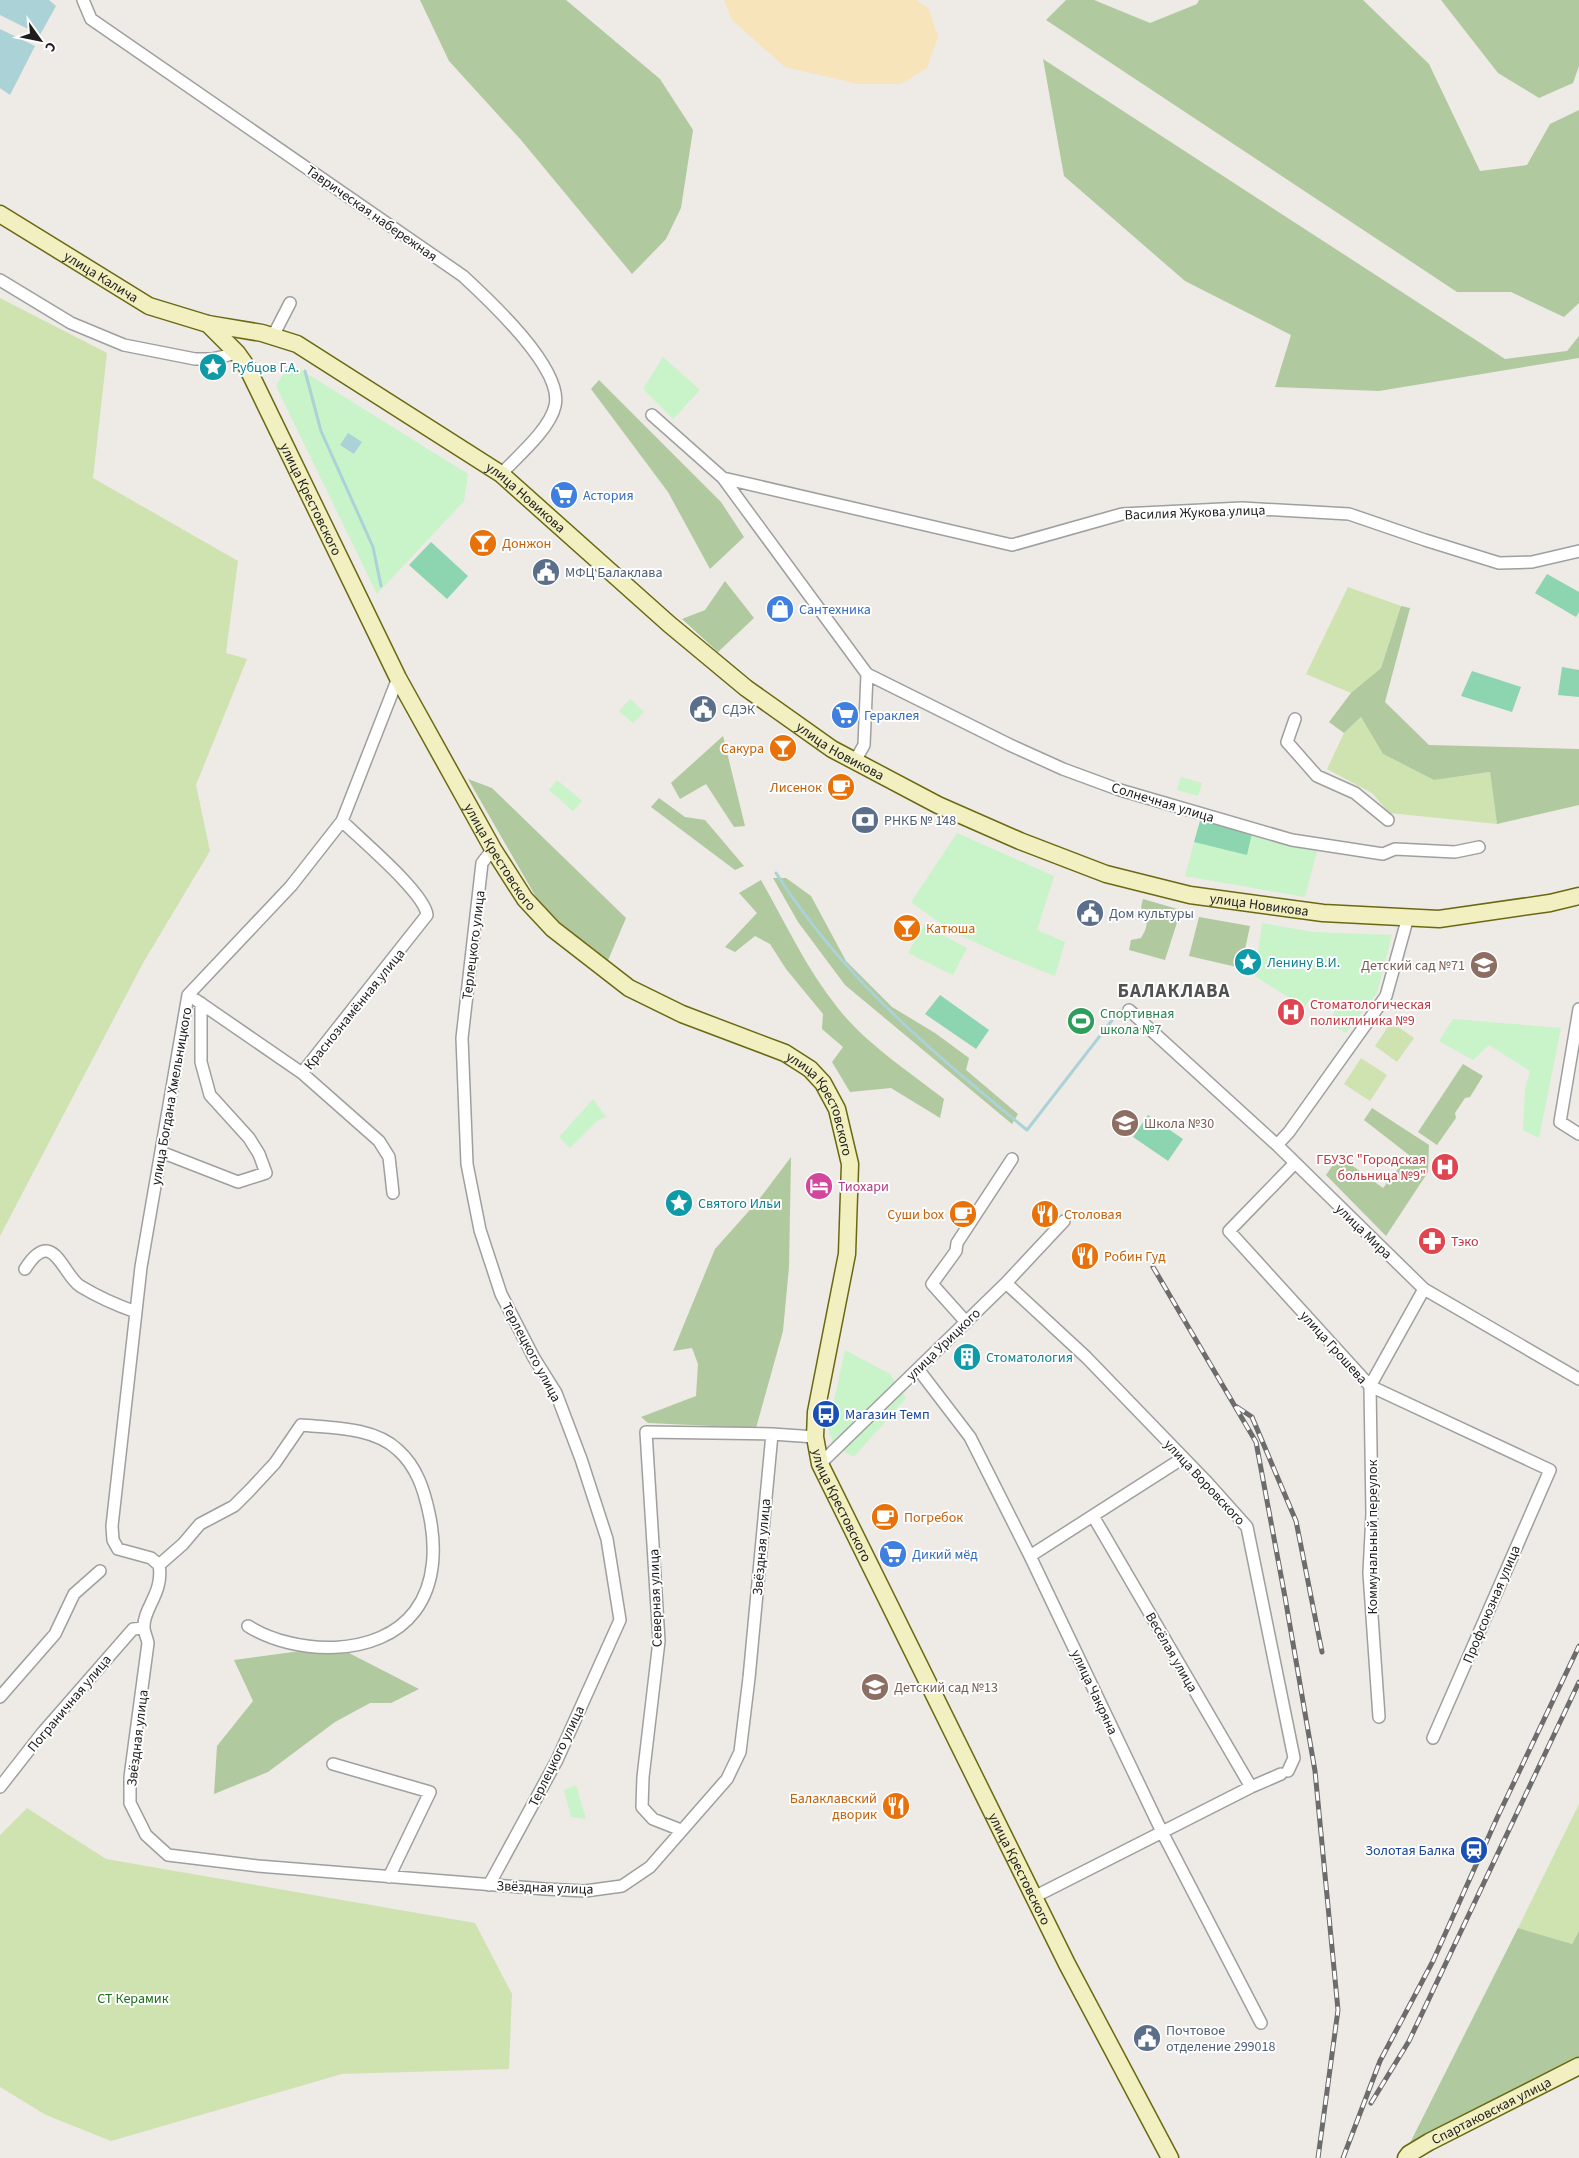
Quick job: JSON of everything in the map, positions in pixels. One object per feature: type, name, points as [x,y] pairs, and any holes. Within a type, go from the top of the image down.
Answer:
[{"type":"main road","name":"улица Калича","points":[[0,214],[149,306],[208,324]]},
{"type":"main road","name":"улица Новикова","points":[[208,324],[273,336],[297,344],[501,474],[669,624],[746,688],[832,749],[938,805],[1020,841],[1106,874],[1190,896],[1323,913],[1439,919],[1550,903],[1579,896]]},
{"type":"main road","name":"улица Крестовского","points":[[208,324],[237,353],[247,368],[398,678],[493,849],[525,899],[553,929],[629,988],[682,1014],[786,1053],[810,1069],[837,1109],[850,1164],[847,1254],[816,1412],[815,1437],[820,1464],[1034,1897],[1170,2158]]},
{"type":"main road","points":[[247,368],[245,354],[249,343],[258,338],[273,336]]},
{"type":"main road","name":"Спартаковская улица","points":[[1406,2158],[1409,2154],[1429,2142],[1579,2066]]},
{"type":"street","name":"Таврическая набережная","points":[[83,0],[91,19],[463,276],[498,309],[544,364],[556,393],[555,406],[549,420],[501,474]]},
{"type":"street","points":[[0,280],[71,323],[100,336],[140,350],[195,359],[212,359],[237,353]]},
{"type":"street","points":[[273,336],[290,303]]},
{"type":"street","points":[[652,414],[723,478],[867,674],[864,745],[855,762]]},
{"type":"street","name":"Василия Жукова улица","points":[[723,478],[1012,545],[1122,514],[1242,508],[1349,514],[1425,540],[1499,562],[1532,562],[1579,551]]},
{"type":"street","name":"Солнечная улица","points":[[867,674],[1010,745],[1063,769],[1120,790],[1292,840],[1383,854],[1396,849],[1455,852],[1478,847]]},
{"type":"street","name":"улица Богдана Хмельницкого","points":[[160,1565],[151,1558],[118,1549],[113,1540],[112,1526],[141,1268],[188,995],[290,886],[342,821],[398,678]]},
{"type":"street","points":[[1295,719],[1287,742],[1317,776],[1355,793],[1388,820]]},
{"type":"street","name":"Краснознамённая улица","points":[[342,821],[413,890],[426,906],[427,915],[302,1073],[379,1141],[389,1156],[393,1194]]},
{"type":"street","name":"Терлецкого улица","points":[[489,1885],[557,1760],[620,1620],[606,1539],[581,1459],[556,1392],[534,1358],[501,1294],[480,1230],[467,1164],[462,1038],[482,863],[493,849]]},
{"type":"street","points":[[1277,1145],[1289,1132],[1386,996],[1408,917]]},
{"type":"street","points":[[188,995],[302,1073]]},
{"type":"street","points":[[161,1152],[238,1182],[266,1173],[259,1154],[249,1138],[210,1095],[201,1062],[200,1003]]},
{"type":"street","points":[[1579,1009],[1560,1122],[1579,1134]]},
{"type":"street","name":"улица Мира","points":[[1129,1010],[1277,1145],[1424,1289],[1579,1379]]},
{"type":"street","points":[[966,1322],[932,1284],[956,1251],[957,1242],[1012,1159]]},
{"type":"street","name":"улица Грошева","points":[[1295,1163],[1229,1231],[1370,1386],[1550,1470]]},
{"type":"street","name":"улица Урицкого","points":[[820,1464],[1006,1283],[1064,1221]]},
{"type":"street","points":[[25,1270],[33,1257],[43,1252],[53,1254],[65,1265],[77,1284],[109,1303],[136,1312]]},
{"type":"street","name":"улица Воровского","points":[[1006,1283],[1086,1357],[1247,1527],[1294,1758],[1285,1773],[1251,1787]]},
{"type":"street","points":[[1370,1386],[1424,1289]]},
{"type":"street","name":"улица Чакряна","points":[[918,1369],[970,1437],[1030,1556],[1162,1832],[1261,2023]]},
{"type":"street","name":"Коммунальный переулок","points":[[1370,1386],[1372,1514],[1369,1573],[1379,1717]]},
{"type":"street","points":[[144,1628],[161,1576],[160,1565],[183,1544],[200,1524],[234,1506],[275,1463],[301,1425],[352,1430],[380,1439],[398,1450],[422,1481],[435,1538],[433,1565],[426,1591],[415,1612],[388,1634],[356,1645],[331,1649],[294,1644],[272,1638],[248,1626]]},
{"type":"street","name":"Северная улица","points":[[681,1830],[653,1819],[642,1807],[643,1777],[659,1641],[646,1432],[772,1434]]},
{"type":"street","points":[[772,1434],[815,1437]]},
{"type":"street","name":"Звёздная улица","points":[[144,1628],[148,1643],[130,1777],[130,1803],[146,1835],[168,1856],[258,1866],[585,1892],[622,1886],[650,1868],[727,1779],[740,1752],[749,1678],[772,1434]]},
{"type":"street","points":[[1030,1556],[1183,1458]]},
{"type":"street","name":"Профсоюзная улица","points":[[1433,1738],[1550,1470]]},
{"type":"street","name":"Весёлая улица","points":[[1093,1516],[1251,1787]]},
{"type":"street","points":[[0,1697],[55,1634],[74,1594],[100,1570]]},
{"type":"street","name":"Пограничная улица","points":[[0,1787],[43,1732],[133,1629],[144,1628]]},
{"type":"street","points":[[333,1764],[430,1792],[389,1877]]},
{"type":"street","points":[[1034,1897],[1251,1787]]},
{"type":"green space","points":[[420,0],[566,0],[660,79],[693,130],[681,208],[666,239],[632,274],[521,140],[449,61]]},
{"type":"green space","points":[[1066,0],[1094,0],[1150,23],[1197,4],[1199,0],[1363,0],[1429,64],[1480,171],[1527,165],[1550,124],[1579,110],[1579,303],[1564,317],[1511,292],[1457,292],[1046,20]]},
{"type":"green space","points":[[1441,0],[1579,0],[1579,66],[1573,83],[1539,98],[1498,73]]},
{"type":"green space","points":[[1043,59],[1505,359],[1567,351],[1579,336],[1579,358],[1379,391],[1275,387],[1291,335],[1185,281],[1064,176]]},
{"type":"green space","points":[[0,298],[107,353],[93,478],[238,561],[226,653],[247,659],[196,785],[210,851],[143,963],[0,1236]]},
{"type":"green space","points":[[663,357],[700,390],[673,419],[643,389]]},
{"type":"green space","points":[[290,363],[468,474],[464,501],[377,594],[276,386]]},
{"type":"green space","points":[[599,380],[721,502],[744,537],[710,569],[668,492],[591,389]]},
{"type":"green space","points":[[431,542],[468,576],[447,599],[409,565]]},
{"type":"green space","points":[[1547,574],[1579,592],[1579,612],[1576,617],[1535,593]]},
{"type":"green space","points":[[725,581],[754,618],[718,652],[682,619],[705,610]]},
{"type":"green space","points":[[1348,587],[1401,606],[1381,668],[1351,693],[1306,674]]},
{"type":"green space","points":[[1401,606],[1410,608],[1385,702],[1429,745],[1579,749],[1579,805],[1497,824],[1490,772],[1434,780],[1383,754],[1361,717],[1344,733],[1329,722],[1351,693],[1381,668]]},
{"type":"green space","points":[[1562,667],[1579,670],[1579,697],[1558,695]]},
{"type":"green space","points":[[1472,671],[1521,687],[1512,712],[1461,696]]},
{"type":"green space","points":[[630,699],[644,712],[633,723],[619,711]]},
{"type":"green space","points":[[1361,717],[1383,754],[1434,780],[1490,772],[1497,824],[1389,813],[1372,793],[1327,769],[1344,733]]},
{"type":"green space","points":[[723,736],[745,826],[734,827],[706,784],[680,799],[671,783]]},
{"type":"green space","points":[[1181,777],[1202,783],[1198,796],[1177,790]]},
{"type":"green space","points":[[468,779],[492,788],[626,918],[606,965],[540,904]]},
{"type":"green space","points":[[557,780],[582,801],[573,811],[549,790]]},
{"type":"green space","points":[[659,798],[685,817],[705,820],[744,866],[735,870],[651,807]]},
{"type":"green space","points":[[1200,821],[1317,851],[1305,897],[1185,876]]},
{"type":"green space","points":[[1200,821],[1252,833],[1247,855],[1194,842]]},
{"type":"green space","points":[[957,833],[1054,876],[1037,930],[1065,942],[1055,976],[1007,957],[951,931],[911,902]]},
{"type":"green space","points":[[773,878],[786,878],[811,896],[846,961],[892,1007],[935,1033],[969,1058],[966,1070],[1018,1114],[1012,1124],[845,985],[798,922]]},
{"type":"green space","points":[[761,880],[806,961],[837,1007],[873,1044],[944,1099],[940,1118],[891,1088],[850,1092],[832,1062],[843,1047],[822,1029],[823,1014],[786,969],[770,944],[755,936],[735,952],[725,947],[757,913],[739,893]]},
{"type":"green space","points":[[1143,899],[1181,910],[1165,960],[1129,950],[1131,940],[1141,938],[1145,930],[1146,919],[1141,907]]},
{"type":"green space","points":[[1199,917],[1250,926],[1241,968],[1189,956]]},
{"type":"green space","points":[[1262,923],[1314,932],[1392,935],[1377,993],[1346,1033],[1328,1022],[1335,1012],[1312,997],[1304,1007],[1255,976]]},
{"type":"green space","points":[[924,925],[967,948],[953,975],[908,953]]},
{"type":"green space","points":[[940,995],[989,1030],[976,1049],[925,1014]]},
{"type":"green space","points":[[1453,1019],[1561,1028],[1539,1138],[1523,1130],[1525,1089],[1530,1071],[1489,1045],[1473,1060],[1439,1041]]},
{"type":"green space","points":[[1391,1022],[1414,1038],[1397,1062],[1375,1046]]},
{"type":"green space","points":[[1361,1058],[1387,1075],[1370,1101],[1344,1084]]},
{"type":"green space","points":[[1463,1064],[1483,1076],[1470,1097],[1465,1098],[1455,1113],[1456,1118],[1437,1145],[1418,1132]]},
{"type":"green space","points":[[593,1099],[606,1117],[598,1120],[570,1148],[559,1137]]},
{"type":"green space","points":[[1372,1108],[1429,1145],[1428,1172],[1386,1236],[1326,1175],[1339,1156],[1383,1188],[1409,1155],[1364,1120]]},
{"type":"green space","points":[[1148,1115],[1183,1139],[1168,1161],[1133,1137]]},
{"type":"green space","points":[[791,1157],[789,1267],[783,1331],[756,1428],[648,1423],[641,1417],[696,1396],[698,1364],[692,1348],[673,1351],[715,1249],[757,1202]]},
{"type":"green space","points":[[845,1350],[890,1374],[906,1398],[854,1457],[834,1446],[828,1428]]},
{"type":"green space","points":[[293,1652],[349,1653],[419,1689],[391,1703],[370,1703],[335,1722],[268,1772],[214,1794],[217,1746],[253,1701],[234,1660]]},
{"type":"green space","points":[[576,1785],[586,1819],[571,1817],[564,1790]]},
{"type":"green space","points":[[1579,1804],[1579,1931],[1572,1944],[1518,1928]]},
{"type":"green space","name":"СТ Керамик","points":[[27,1808],[106,1859],[475,1923],[512,1994],[509,2069],[342,2074],[111,2141],[46,2115],[0,2087],[0,1835]]},
{"type":"green space","points":[[1518,1928],[1572,1944],[1579,1931],[1579,2060],[1410,2143]]},
{"type":"sand","points":[[724,0],[916,0],[929,9],[938,37],[927,68],[901,84],[858,84],[785,67],[732,20]]},
{"type":"water","points":[[0,0],[49,0],[56,6],[40,35],[0,15]]},
{"type":"water","points":[[0,29],[35,46],[10,95],[0,88]]},
{"type":"water","points":[[348,433],[362,442],[354,454],[340,445]]},
{"type":"waterway","points":[[305,371],[321,431],[373,547],[381,586]]},
{"type":"waterway","points":[[776,873],[830,947],[891,1012],[923,1042],[1027,1130],[1120,1010]]},
{"type":"railway","points":[[1153,1267],[1256,1442],[1285,1597],[1315,1771],[1338,2010],[1318,2158]]},
{"type":"railway","points":[[1237,1407],[1252,1417],[1296,1521],[1322,1652]]},
{"type":"railway","points":[[1343,2158],[1380,2061],[1433,1961],[1497,1818],[1579,1646]]},
{"type":"railway","points":[[1371,2103],[1409,2041],[1579,1682]]},
{"type":"place","name":"Рубцов Г.А.","points":[[213,367]]},
{"type":"place","name":"Астория","points":[[564,495]]},
{"type":"place","name":"Донжон","points":[[483,543]]},
{"type":"place","name":"МФЦ Балаклава","points":[[546,572]]},
{"type":"place","name":"Сантехника","points":[[780,609]]},
{"type":"place","name":"СДЭК","points":[[703,709]]},
{"type":"place","name":"Гераклея","points":[[845,715]]},
{"type":"place","name":"Сакура","points":[[783,748]]},
{"type":"place","name":"Лисенок","points":[[841,787]]},
{"type":"place","name":"РНКБ № 148","points":[[865,820]]},
{"type":"place","name":"Дом культуры","points":[[1090,913]]},
{"type":"place","name":"Катюша","points":[[907,928]]},
{"type":"place","name":"Ленину В.И.","points":[[1248,962]]},
{"type":"place","name":"Детский сад №71","points":[[1484,965]]},
{"type":"place","name":"Стоматологическая поликлиника №9","points":[[1291,1012]]},
{"type":"place","name":"Спортивная школа №7","points":[[1081,1021]]},
{"type":"place","name":"Школа №30","points":[[1125,1123]]},
{"type":"place","name":"ГБУЗС \"Городская больница №9\"","points":[[1445,1167]]},
{"type":"place","name":"Тиохари","points":[[819,1186]]},
{"type":"place","name":"Святого Ильи","points":[[679,1203]]},
{"type":"place","name":"Суши box","points":[[963,1214]]},
{"type":"place","name":"Столовая","points":[[1045,1214]]},
{"type":"place","name":"Тэко","points":[[1432,1241]]},
{"type":"place","name":"Робин Гуд","points":[[1085,1256]]},
{"type":"place","name":"Стоматология","points":[[967,1357]]},
{"type":"place","name":"Магазин Темп","points":[[826,1414]]},
{"type":"place","name":"Погребок","points":[[885,1517]]},
{"type":"place","name":"Дикий мёд","points":[[893,1554]]},
{"type":"place","name":"Детский сад №13","points":[[875,1687]]},
{"type":"place","name":"Балаклавский дворик","points":[[896,1806]]},
{"type":"place","name":"Золотая Балка","points":[[1474,1850]]},
{"type":"place","name":"Почтовое отделение 299018","points":[[1147,2038]]},
{"type":"district","name":"БАЛАКЛАВА","points":[[1174,990]]}]
